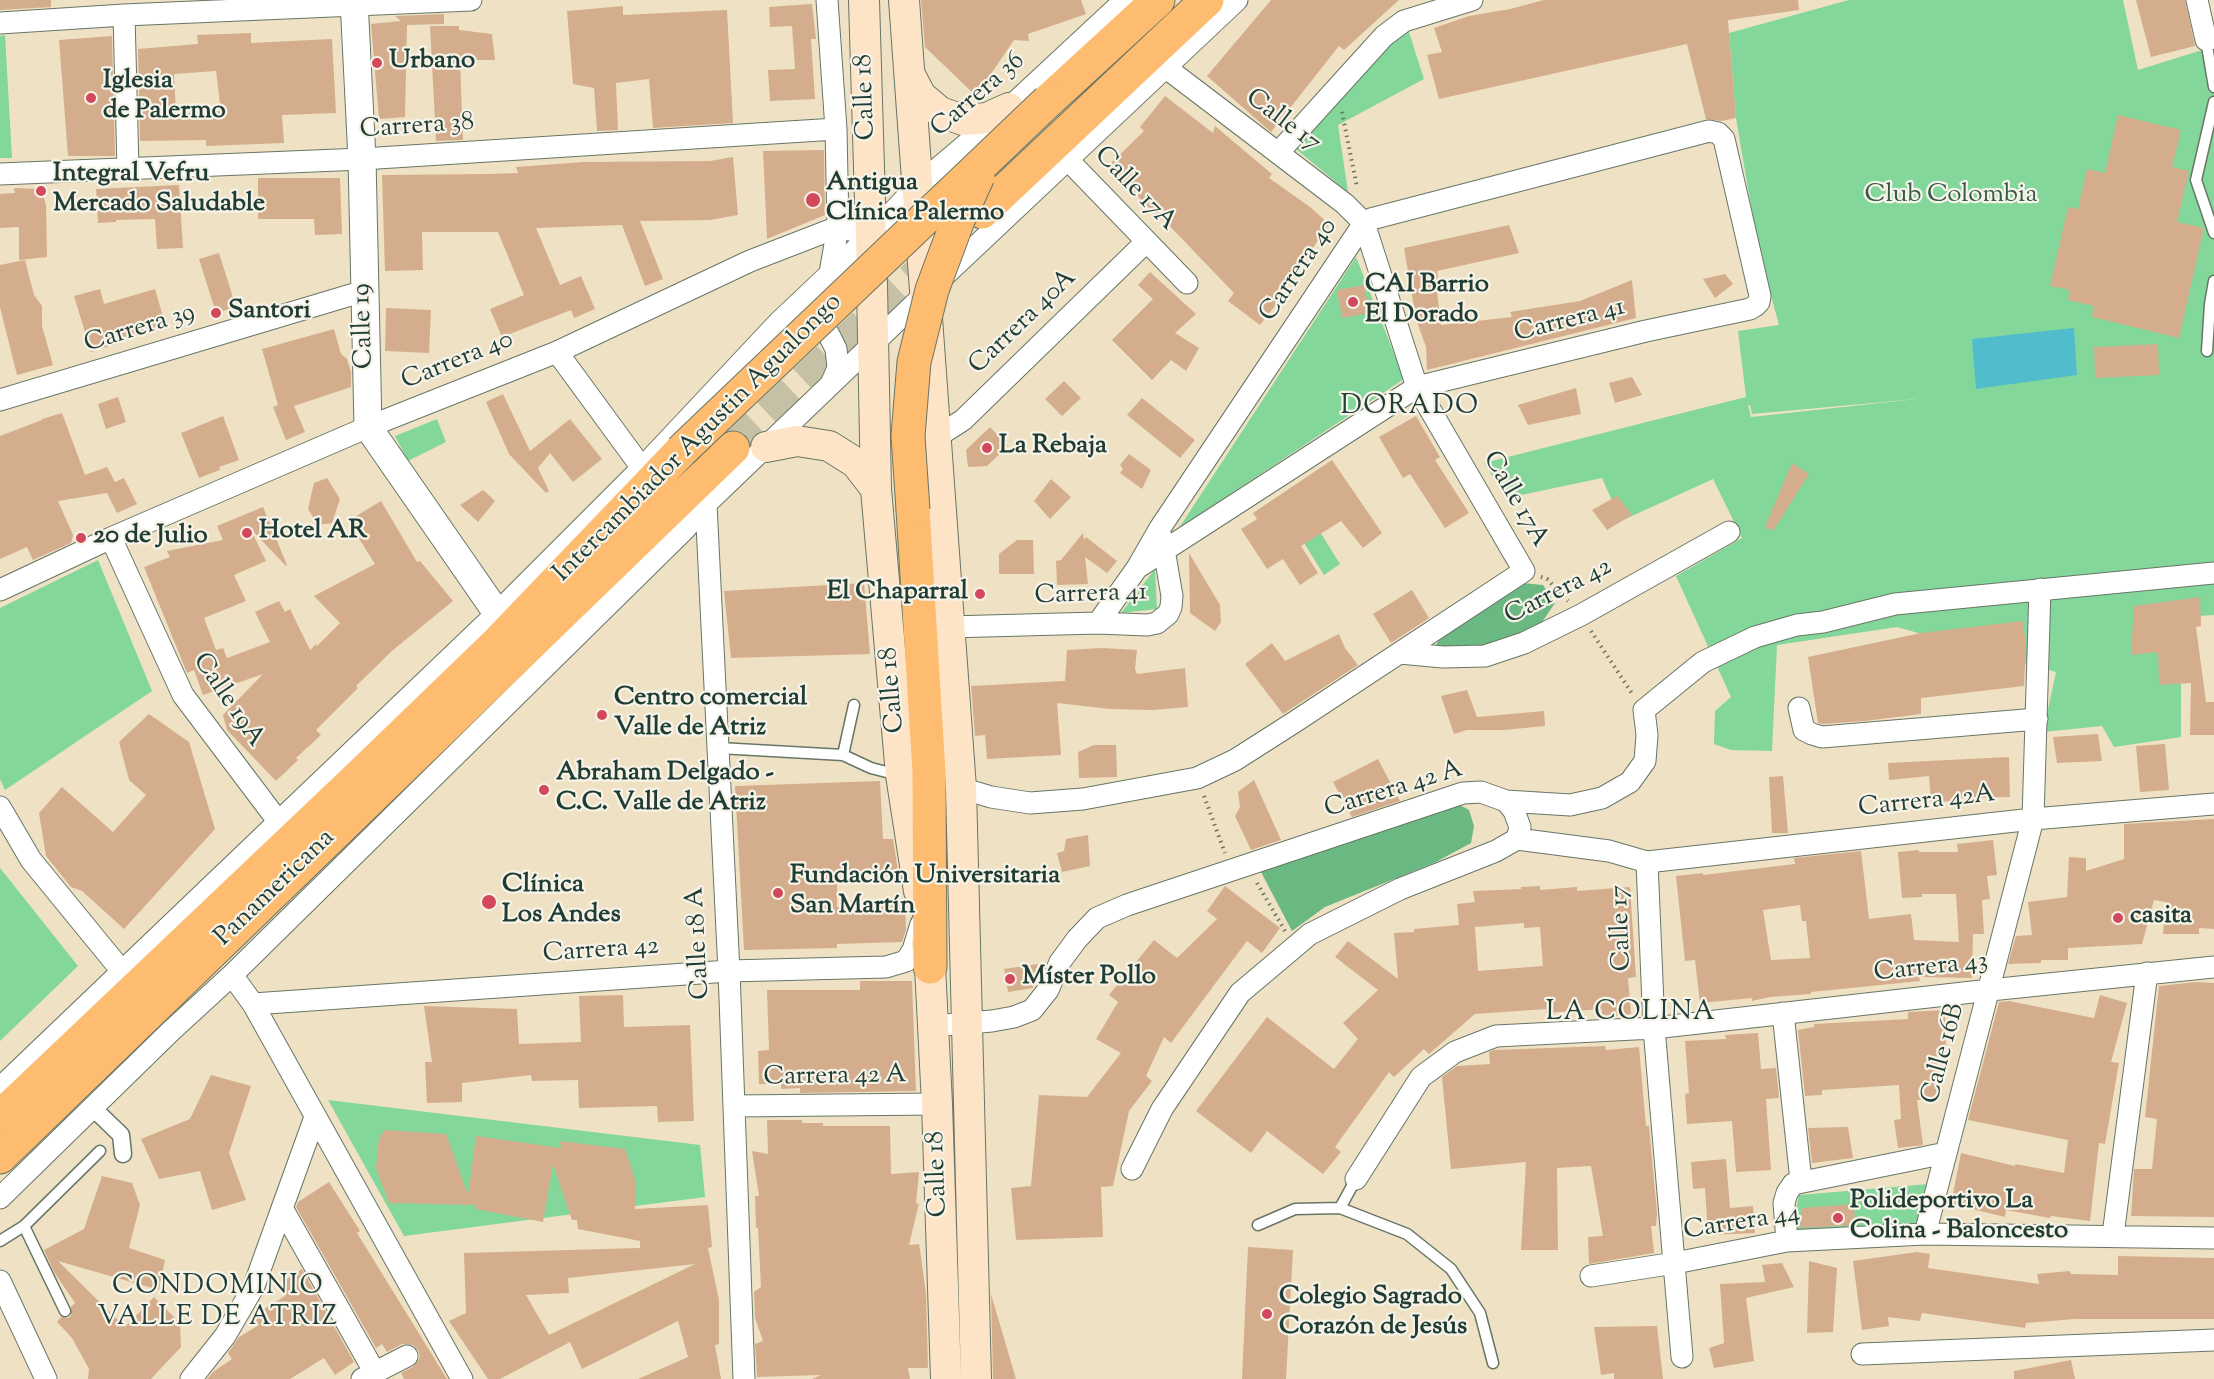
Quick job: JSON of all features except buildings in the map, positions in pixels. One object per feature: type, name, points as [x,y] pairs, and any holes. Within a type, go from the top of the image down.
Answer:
[{"type":"main road","name":"Calle 18","points":[[864,0],[876,489],[901,776],[930,966],[937,1104],[945,1379]]},
{"type":"main road","name":"Calle 18","points":[[904,0],[961,788],[976,1379]]},
{"type":"main road","name":"Intercambiador Agustin Agualongo","points":[[25,1133],[354,781],[499,641],[681,451],[1048,101],[1158,0]]},
{"type":"main road","points":[[982,212],[1207,0]]},
{"type":"main road","points":[[910,75],[921,96],[940,112],[963,120],[987,118],[1009,108]]},
{"type":"main road","points":[[930,966],[929,773],[908,436],[914,362],[932,290],[958,220],[985,161]]},
{"type":"main road","points":[[766,447],[797,441],[829,446],[856,463],[876,489]]},
{"type":"main road","name":"Intercambiador Agustin Agualongo","points":[[553,622],[733,448]]},
{"type":"main road","name":"Panamericana","points":[[0,1157],[553,622]]},
{"type":"street","points":[[0,23],[354,3],[471,0]]},
{"type":"street","points":[[827,0],[836,129],[838,226],[830,273]]},
{"type":"street","name":"Carrera 36","points":[[0,1088],[497,613],[642,468],[779,322],[871,235],[918,186],[1009,108],[1125,0]]},
{"type":"street","points":[[0,1198],[25,1133],[93,1108],[232,975],[685,529],[706,504],[1237,0]]},
{"type":"street","points":[[1278,153],[1384,36],[1404,21],[1472,0]]},
{"type":"street","points":[[2197,0],[2210,39]]},
{"type":"street","name":"Calle 19","points":[[354,3],[362,159],[368,427]]},
{"type":"street","points":[[124,15],[128,169]]},
{"type":"street","name":"Calle 17","points":[[1165,67],[1345,204],[1364,223]]},
{"type":"street","name":"Carrera 38","points":[[0,174],[362,159],[836,129]]},
{"type":"street","name":"Carrera 40","points":[[1098,623],[1137,568],[1160,528],[1364,223],[1371,219],[1709,131],[1718,133],[1724,139],[1760,296],[1759,302],[1750,309]]},
{"type":"street","name":"Calle 17A","points":[[1068,160],[1187,283]]},
{"type":"street","name":"Calle 17A","points":[[1364,223],[1417,387],[1524,571]]},
{"type":"street","points":[[838,226],[871,235]]},
{"type":"street","name":"Carrera 40","points":[[0,590],[111,538],[368,427],[557,352],[750,261],[838,226]]},
{"type":"street","name":"Carrera 40A","points":[[936,438],[963,420],[1146,242]]},
{"type":"street","name":"Carrera 39","points":[[0,400],[364,291]]},
{"type":"street","name":"Carrera 41","points":[[1137,568],[1417,387],[1646,331],[1750,309]]},
{"type":"street","points":[[779,322],[796,318],[814,322],[828,333],[837,350],[838,368],[831,384]]},
{"type":"street","points":[[557,352],[642,468]]},
{"type":"street","points":[[368,427],[497,613]]},
{"type":"street","name":"Calle 18 A","points":[[706,504],[729,971],[744,1379]]},
{"type":"street","points":[[1160,528],[1164,551]]},
{"type":"street","name":"Carrera 42","points":[[1400,653],[1443,657],[1485,656],[1524,643],[1581,615],[1729,532]]},
{"type":"street","name":"Calle 19A","points":[[111,538],[183,695],[278,821]]},
{"type":"street","name":"Carrera 41","points":[[949,627],[1158,623],[1168,614],[1172,596],[1164,551]]},
{"type":"street","name":"Carrera 42","points":[[961,788],[991,797],[1030,803],[1083,799],[1197,778],[1235,760],[1524,571]]},
{"type":"street","points":[[1644,710],[1703,662],[1737,644],[1797,625],[1822,622],[1895,604],[2214,573]]},
{"type":"street","name":"Calle 16B","points":[[1925,1234],[2033,819],[2040,589]]},
{"type":"street","points":[[1799,708],[1804,730],[1822,737],[2037,719]]},
{"type":"street","name":"Carrera 42 A","points":[[933,1026],[1014,1017],[1032,1010],[1048,990],[1060,962],[1077,939],[1097,918],[1127,904],[1463,793],[1481,792],[1506,801],[1570,805],[1602,798],[1630,782],[1645,761],[1647,735],[1644,710]]},
{"type":"street","points":[[1506,801],[1514,811],[1520,827],[1517,839]]},
{"type":"street","name":"Carrera 42A","points":[[1647,862],[2033,819],[2214,804]]},
{"type":"street","points":[[0,807],[31,860],[122,970]]},
{"type":"street","points":[[1132,1169],[1161,1109],[1240,993],[1310,934],[1400,889],[1496,852],[1517,839],[1609,851],[1647,862]]},
{"type":"street","name":"Calle 17","points":[[1647,862],[1654,1028],[1682,1357]]},
{"type":"street","name":"Carrera 42","points":[[253,1004],[729,971],[886,967],[906,961],[913,950],[923,918]]},
{"type":"street","name":"Carrera 43","points":[[1356,1179],[1421,1077],[1455,1052],[1496,1035],[1654,1028],[2214,967]]},
{"type":"street","points":[[2113,1235],[2147,973]]},
{"type":"street","points":[[232,975],[253,1004],[462,1379]]},
{"type":"street","points":[[1783,1013],[1801,1181]]},
{"type":"street","name":"Carrera 42 A","points":[[734,1106],[937,1104]]},
{"type":"street","points":[[93,1108],[121,1135],[123,1154]]},
{"type":"street","points":[[191,1379],[225,1336],[254,1286],[315,1117]]},
{"type":"street","points":[[1787,1241],[1784,1203],[1793,1184],[1946,1153]]},
{"type":"street","points":[[282,1208],[368,1375],[407,1356]]},
{"type":"street","name":"Carrera 44","points":[[1591,1275],[1675,1263],[1787,1241],[1925,1234],[2214,1238]]},
{"type":"street","points":[[0,1281],[46,1379]]},
{"type":"street","points":[[1862,1354],[2214,1340]]},
{"type":"lane","points":[[2210,39],[2214,87]]},
{"type":"lane","points":[[2214,102],[2196,180],[2214,233]]},
{"type":"lane","points":[[2207,351],[2214,281]]},
{"type":"lane","points":[[843,755],[854,705]]},
{"type":"lane","points":[[719,748],[843,755],[871,768],[901,776]]},
{"type":"lane","points":[[0,1241],[24,1226],[100,1151]]},
{"type":"lane","points":[[1340,1208],[1356,1179]]},
{"type":"lane","points":[[1258,1225],[1295,1209],[1340,1208],[1407,1234],[1451,1269],[1480,1313],[1493,1363]]},
{"type":"lane","points":[[24,1226],[65,1311]]},
{"type":"path","points":[[1348,104],[1342,113],[1364,223]]},
{"type":"path","points":[[1524,571],[1547,579],[1581,615],[1621,679],[1644,710]]},
{"type":"path","points":[[1197,778],[1240,868],[1294,948]]},
{"type":"green space","name":"Club Colombia","points":[[1849,0],[2123,0],[2138,70],[2214,48],[2214,615],[2181,617],[2181,737],[2114,747],[2102,726],[2043,732],[2056,672],[1897,627],[1777,645],[1772,751],[1731,750],[1714,744],[1715,711],[1731,697],[1676,576],[1742,538],[1713,479],[1621,521],[1602,478],[1507,498],[1484,463],[1746,397],[1738,331],[1779,325],[1758,247],[1736,118],[1729,33]],"holes":[[[1917,399],[1751,417],[1748,405],[1750,405],[1752,414]]]},
{"type":"green space","points":[[1406,23],[1424,79],[1338,125],[1348,192],[1290,144]]},
{"type":"green space","points":[[5,35],[12,158],[0,158],[0,36]]},
{"type":"green space","points":[[1356,257],[1404,379],[1179,528]]},
{"type":"green space","points":[[437,419],[446,442],[408,461],[395,436]]},
{"type":"green space","points":[[1317,527],[1340,564],[1324,575],[1301,538]]},
{"type":"green space","points":[[98,560],[152,691],[5,790],[0,779],[0,608]]},
{"type":"green space","points":[[1155,569],[1157,609],[1121,613]]},
{"type":"green space","points":[[1522,583],[1543,585],[1555,603],[1538,628],[1490,648],[1433,650],[1443,633]]},
{"type":"green space","points":[[1456,803],[1469,810],[1474,826],[1471,843],[1436,862],[1325,907],[1292,931],[1261,872]]},
{"type":"green space","points":[[0,868],[78,966],[0,1041]]},
{"type":"green space","points":[[328,1100],[700,1145],[705,1197],[404,1236]]},
{"type":"green space","points":[[1941,1183],[1939,1231],[1799,1236],[1795,1214],[1799,1195]]},
{"type":"water","points":[[2074,328],[2077,375],[1976,389],[1972,339]]},
{"type":"tunnel","points":[[733,448],[941,252]]},
{"type":"place","name":"Urbano","points":[[377,63]]},
{"type":"place","name":"Iglesia de Palermo","points":[[91,98]]},
{"type":"place","name":"Integral Vefru Mercado Saludable","points":[[41,191]]},
{"type":"place","name":"Antigua Clínica Palermo","points":[[813,200]]},
{"type":"place","name":"CAI Barrio El Dorado","points":[[1353,302]]},
{"type":"place","name":"Santori","points":[[216,313]]},
{"type":"place","name":"La Rebaja","points":[[987,448]]},
{"type":"place","name":"Hotel AR","points":[[247,533]]},
{"type":"place","name":"20 de Julio","points":[[81,538]]},
{"type":"place","name":"El Chaparral","points":[[980,594]]},
{"type":"place","name":"Centro comercial Valle de Atriz","points":[[602,715]]},
{"type":"place","name":"Abraham Delgado - C.C. Valle de Atriz","points":[[544,790]]},
{"type":"place","name":"Fundación Universitaria San Martín","points":[[778,893]]},
{"type":"place","name":"Clínica Los Andes","points":[[489,902]]},
{"type":"place","name":"casita","points":[[2118,918]]},
{"type":"place","name":"Míster Pollo","points":[[1010,979]]},
{"type":"place","name":"Polideportivo La Colina - Baloncesto","points":[[1838,1218]]},
{"type":"place","name":"Colegio Sagrado Corazón de Jesús","points":[[1267,1314]]},
{"type":"district","name":"DORADO","points":[[1410,408]]},
{"type":"district","name":"LA COLINA","points":[[1631,1014]]},
{"type":"district","name":"CONDOMINIO VALLE DE ATRIZ","points":[[218,1304]]}]
